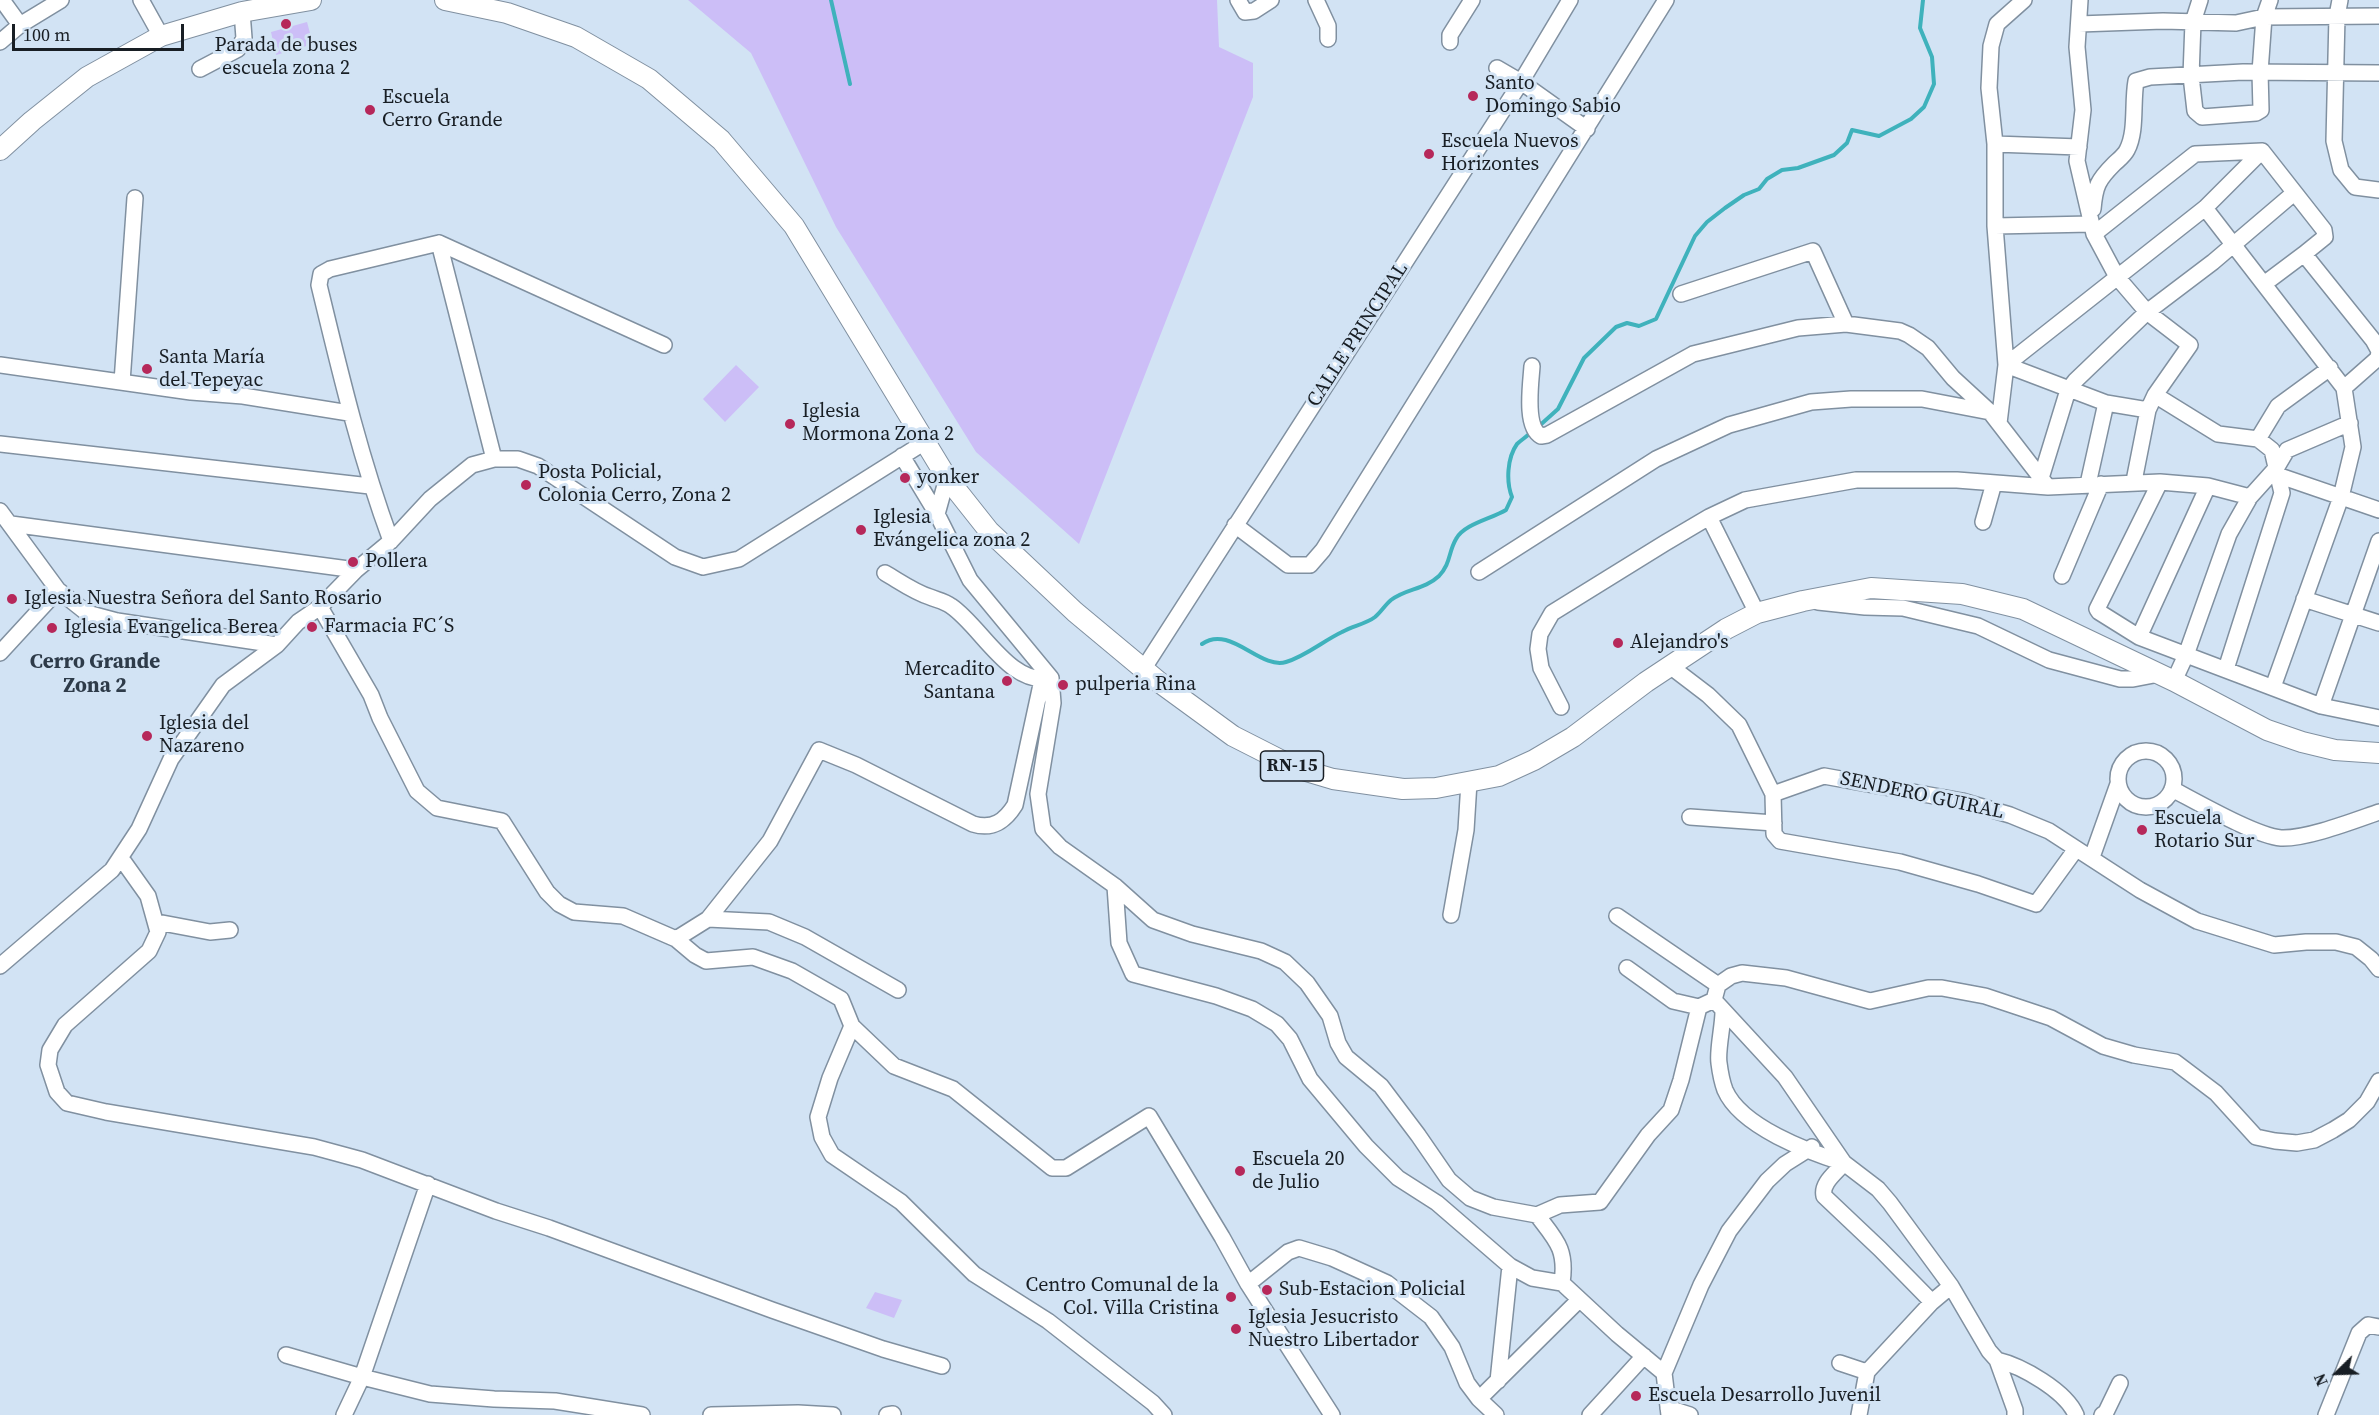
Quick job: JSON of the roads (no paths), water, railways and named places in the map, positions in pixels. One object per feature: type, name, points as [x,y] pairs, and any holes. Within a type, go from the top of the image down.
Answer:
[{"type":"main road","points":[[0,150],[87,77],[160,36],[242,12],[311,0]]},
{"type":"main road","name":"RN-15","points":[[446,0],[507,13],[576,38],[649,79],[721,140],[794,226],[947,478],[988,531],[1075,612],[1144,668],[1233,736],[1296,768],[1333,780],[1403,789],[1436,788],[1499,776],[1534,760],[1573,737],[1725,629],[1757,613],[1803,601],[1871,588],[1962,594],[2023,609],[2167,677],[2267,730],[2335,750],[2379,753]]},
{"type":"street","points":[[2,0],[20,25]]},
{"type":"street","points":[[0,42],[20,25],[61,0]]},
{"type":"street","points":[[141,0],[160,36]]},
{"type":"street","points":[[1238,0],[1245,12],[1254,11],[1271,0]]},
{"type":"street","points":[[1316,0],[1328,26],[1328,39]]},
{"type":"street","points":[[1450,42],[1450,35],[1472,0]]},
{"type":"street","name":"CALLE PRINCIPAL","points":[[1144,668],[1521,82],[1570,0]]},
{"type":"street","points":[[1235,525],[1288,565],[1310,565],[1323,550],[1666,0]]},
{"type":"street","points":[[1995,418],[2006,364],[1995,226],[1995,144],[1989,88],[1991,46],[1997,24],[2024,0]]},
{"type":"street","points":[[2080,0],[2077,47],[2084,110],[2077,161],[2093,229],[2117,277],[2147,312],[2190,345],[2155,395],[2148,410],[2134,482]]},
{"type":"street","points":[[2200,0],[2193,22],[2191,76],[2195,111],[2202,117],[2256,113],[2261,110],[2260,72],[2264,17],[2270,0]]},
{"type":"street","points":[[2340,0],[2337,16],[2334,141],[2341,170],[2355,187],[2379,190]]},
{"type":"street","points":[[200,69],[238,49],[244,38],[242,12]]},
{"type":"street","points":[[2079,24],[2236,23],[2264,17],[2379,16]]},
{"type":"street","points":[[1497,68],[1521,82],[1587,129]]},
{"type":"street","points":[[2093,229],[2095,188],[2102,176],[2126,152],[2133,133],[2132,101],[2136,81],[2150,77],[2260,72],[2379,73]]},
{"type":"street","points":[[1995,144],[2079,147]]},
{"type":"street","points":[[1995,226],[2093,229],[2195,154],[2262,151]]},
{"type":"street","points":[[2262,151],[2325,234],[2325,237],[2264,284]]},
{"type":"street","points":[[2006,364],[2205,208],[2262,151]]},
{"type":"street","points":[[2045,482],[2068,390],[2147,312],[2232,246],[2294,193]]},
{"type":"street","points":[[122,382],[135,198]]},
{"type":"street","points":[[2205,208],[2232,246],[2344,388],[2350,423],[2353,447],[2341,496],[2273,687]]},
{"type":"street","points":[[391,541],[370,486],[349,413],[319,285],[321,274],[330,269],[440,243],[664,345]]},
{"type":"street","points":[[440,243],[494,459]]},
{"type":"street","points":[[1681,294],[1813,251],[1846,324]]},
{"type":"street","points":[[2304,254],[2373,340],[2379,351],[2378,358],[2344,388]]},
{"type":"street","points":[[1532,366],[1531,420],[1534,430],[1541,436],[1547,435],[1624,394],[1692,354],[1798,328],[1846,324],[1900,332],[1910,335],[1928,348],[1953,378],[1995,418],[2045,482]]},
{"type":"street","points":[[0,364],[191,392],[243,396],[349,413]]},
{"type":"street","points":[[2006,364],[2106,403],[2148,410]]},
{"type":"street","points":[[2258,439],[2278,406],[2330,368]]},
{"type":"street","points":[[2155,395],[2218,434],[2258,439],[2272,450],[2278,472],[2282,493],[2226,669]]},
{"type":"street","points":[[1479,572],[1656,459],[1729,425],[1811,402],[1851,399],[1923,399],[1995,418]]},
{"type":"street","points":[[2062,576],[2095,484],[2106,403]]},
{"type":"street","points":[[1803,601],[1903,608],[1978,626],[2049,660],[2103,675],[2120,679],[2167,677],[2186,655],[2229,534],[2250,497],[2278,472],[2287,450],[2350,423]]},
{"type":"street","points":[[0,966],[112,870],[139,829],[171,759],[223,685],[277,645],[298,622],[320,608],[356,570],[391,541],[430,499],[472,465],[494,459],[518,459],[538,466],[675,557],[704,567],[739,559],[925,442]]},
{"type":"street","points":[[0,444],[370,486]]},
{"type":"street","points":[[902,456],[937,514],[970,580],[1046,679],[1053,703],[1038,794],[1043,829],[1060,847],[1115,886],[1154,920],[1192,934],[1261,951],[1285,962],[1307,983],[1330,1016],[1338,1043],[1346,1057],[1381,1086],[1449,1180],[1470,1198],[1493,1207],[1537,1215],[1560,1205],[1600,1202],[1648,1135],[1671,1110],[1681,1080],[1698,1007]]},
{"type":"street","points":[[2278,472],[2379,510]]},
{"type":"street","points":[[937,514],[947,478]]},
{"type":"street","points":[[1561,707],[1541,668],[1538,649],[1540,634],[1552,613],[1709,517],[1745,500],[1856,480],[2095,484],[2160,482],[2208,486],[2250,497]]},
{"type":"street","points":[[2160,482],[2097,609],[2098,612],[2139,637],[2321,706],[2378,713]]},
{"type":"street","points":[[1983,522],[1994,483]]},
{"type":"street","points":[[2139,637],[2208,486]]},
{"type":"street","points":[[0,511],[58,590],[87,613],[117,621],[277,645]]},
{"type":"street","points":[[1709,517],[1757,613]]},
{"type":"street","points":[[10,524],[356,570]]},
{"type":"street","points":[[2321,706],[2379,541]]},
{"type":"street","points":[[885,573],[952,607],[1022,675],[1046,679]]},
{"type":"street","points":[[0,653],[58,590]]},
{"type":"street","points":[[2304,598],[2379,623]]},
{"type":"street","points":[[320,608],[371,695],[380,718],[417,791],[437,808],[502,821],[547,892],[566,908],[574,912],[623,916],[676,939],[706,961],[753,957],[792,971],[841,999],[852,1026],[894,1066],[953,1089],[1052,1168],[1066,1168],[1149,1116],[1248,1284],[1332,1415]]},
{"type":"street","points":[[1670,666],[1708,695],[1739,725],[1773,794],[1774,834],[1780,840],[1900,862],[1978,884],[2036,904],[2076,849]]},
{"type":"street","points":[[676,939],[708,919],[770,841],[819,750],[856,765],[973,824],[992,826],[1007,818],[1015,805],[1046,679]]},
{"type":"street","points":[[2092,857],[2118,784],[2120,768],[2125,760],[2132,755],[2148,752],[2163,758],[2169,764],[2174,780],[2172,789],[2161,803],[2144,807],[2127,800],[2118,784]]},
{"type":"street","name":"SENDERO GUIRAL","points":[[1773,794],[1824,776],[1962,801],[2010,815],[2049,831],[2140,890],[2197,921],[2274,945],[2336,942],[2356,948],[2376,961]]},
{"type":"street","points":[[1451,915],[1466,830],[1469,782]]},
{"type":"street","points":[[2172,789],[2252,828],[2281,838],[2321,830],[2379,812]]},
{"type":"street","points":[[1690,816],[1774,823]]},
{"type":"street","points":[[121,858],[148,896],[157,922],[158,933],[149,951],[65,1025],[50,1050],[48,1065],[57,1092],[67,1103],[106,1112],[314,1148],[362,1160],[496,1211],[549,1228],[772,1310],[883,1349],[942,1366]]},
{"type":"street","points":[[1115,886],[1119,943],[1133,974],[1216,996],[1252,1009],[1277,1024],[1290,1039],[1310,1079],[1366,1146],[1398,1178],[1437,1203],[1510,1266],[1532,1278],[1562,1283],[1664,1373]]},
{"type":"street","points":[[1617,916],[1718,999],[1785,1077],[1844,1163],[1878,1189],[1951,1286],[1997,1360],[2015,1415]]},
{"type":"street","points":[[708,919],[769,922],[805,937],[898,990]]},
{"type":"street","points":[[157,922],[210,932],[230,930]]},
{"type":"street","points":[[1627,968],[1673,1001],[1698,1007],[1718,999]]},
{"type":"street","points":[[1844,1163],[1805,1151],[1765,1129],[1741,1110],[1725,1091],[1718,1060],[1718,999],[1731,976],[1742,973],[1786,978],[1870,1001],[1928,988],[1942,988],[1985,996],[2051,1018],[2103,1046],[2134,1055],[2175,1062],[2216,1093],[2256,1137],[2275,1141],[2297,1143],[2314,1140],[2333,1130],[2349,1120],[2367,1102],[2379,1081]]},
{"type":"street","points":[[852,1026],[830,1078],[818,1117],[822,1137],[832,1155],[901,1202],[974,1274],[1048,1320],[1153,1403],[1164,1415]]},
{"type":"street","points":[[1690,1415],[1669,1412],[1664,1373],[1701,1285],[1728,1231],[1767,1181],[1785,1164],[1824,1137]]},
{"type":"street","points":[[1844,1163],[1825,1185],[1822,1190],[1824,1196],[1932,1302]]},
{"type":"street","points":[[344,1415],[362,1377],[428,1184]]},
{"type":"street","points":[[1537,1215],[1562,1252],[1565,1265],[1562,1283]]},
{"type":"street","points":[[1248,1284],[1288,1252],[1299,1248],[1332,1258],[1387,1283],[1431,1317],[1452,1347],[1467,1383],[1479,1399],[1496,1415]]},
{"type":"street","points":[[1498,1382],[1510,1266]]},
{"type":"street","points":[[1859,1415],[1867,1372],[1932,1302],[1951,1286]]},
{"type":"street","points":[[1479,1399],[1579,1300]]},
{"type":"street","points":[[2326,1415],[2360,1333],[2368,1325],[2379,1327]]},
{"type":"street","points":[[286,1355],[430,1394],[494,1400],[555,1401],[642,1415]]},
{"type":"street","points":[[1590,1415],[1644,1356]]},
{"type":"street","points":[[1997,1360],[2009,1363],[2035,1376],[2072,1404],[2076,1415]]},
{"type":"street","points":[[1840,1362],[1867,1372]]},
{"type":"street","points":[[2102,1415],[2106,1412],[2120,1383]]},
{"type":"street","points":[[711,1415],[798,1413],[833,1415]]},
{"type":"street","points":[[887,1415],[893,1414]]},
{"type":"waterway","points":[[831,0],[850,84]]},
{"type":"waterway","points":[[1538,427],[1558,409],[1584,358],[1616,327],[1627,323],[1639,326],[1656,319],[1695,236],[1707,222],[1744,195],[1759,189],[1767,179],[1782,170],[1798,168],[1834,155],[1847,143],[1852,130],[1879,136],[1911,119],[1924,107],[1934,84],[1932,57],[1920,28],[1923,0]]},
{"type":"waterway","points":[[1202,644],[1213,639],[1223,640],[1234,643],[1266,660],[1276,663],[1286,662],[1371,619],[1397,596],[1433,581],[1446,567],[1453,544],[1465,529],[1506,510],[1512,497],[1508,477],[1511,456],[1517,444],[1532,431]]},
{"type":"place","name":"Parada de buses escuela zona 2","points":[[286,24]]},
{"type":"place","name":"Santo Domingo Sabio","points":[[1473,96]]},
{"type":"place","name":"Escuela Cerro Grande","points":[[370,110]]},
{"type":"place","name":"Escuela Nuevos Horizontes","points":[[1429,154]]},
{"type":"place","name":"Santa María del Tepeyac","points":[[147,369]]},
{"type":"place","name":"Iglesia Mormona Zona 2","points":[[790,424]]},
{"type":"place","name":"yonker","points":[[905,478]]},
{"type":"place","name":"Posta Policial, Colonia Cerro, Zona 2","points":[[526,485]]},
{"type":"place","name":"Iglesia Evángelica zona 2","points":[[861,530]]},
{"type":"place","name":"Pollera","points":[[353,562]]},
{"type":"place","name":"Iglesia Nuestra Señora del Santo Rosario","points":[[12,599]]},
{"type":"place","name":"Farmacia FC´S","points":[[312,627]]},
{"type":"place","name":"Iglesia Evangelica Berea","points":[[52,628]]},
{"type":"place","name":"Alejandro's","points":[[1618,643]]},
{"type":"place","name":"Mercadito Santana","points":[[1007,681]]},
{"type":"place","name":"pulperia Rina","points":[[1063,685]]},
{"type":"place","name":"Iglesia del Nazareno","points":[[147,736]]},
{"type":"place","name":"Escuela Rotario Sur","points":[[2142,830]]},
{"type":"place","name":"Escuela 20 de Julio","points":[[1240,1171]]},
{"type":"place","name":"Sub-Estacion Policial","points":[[1267,1290]]},
{"type":"place","name":"Centro Comunal de la Col. Villa Cristina","points":[[1231,1297]]},
{"type":"place","name":"Iglesia Jesucristo Nuestro Libertador","points":[[1236,1329]]},
{"type":"place","name":"Escuela Desarrollo Juvenil","points":[[1636,1396]]},
{"type":"district","name":"Cerro Grande Zona 2","points":[[95,675]]}]
